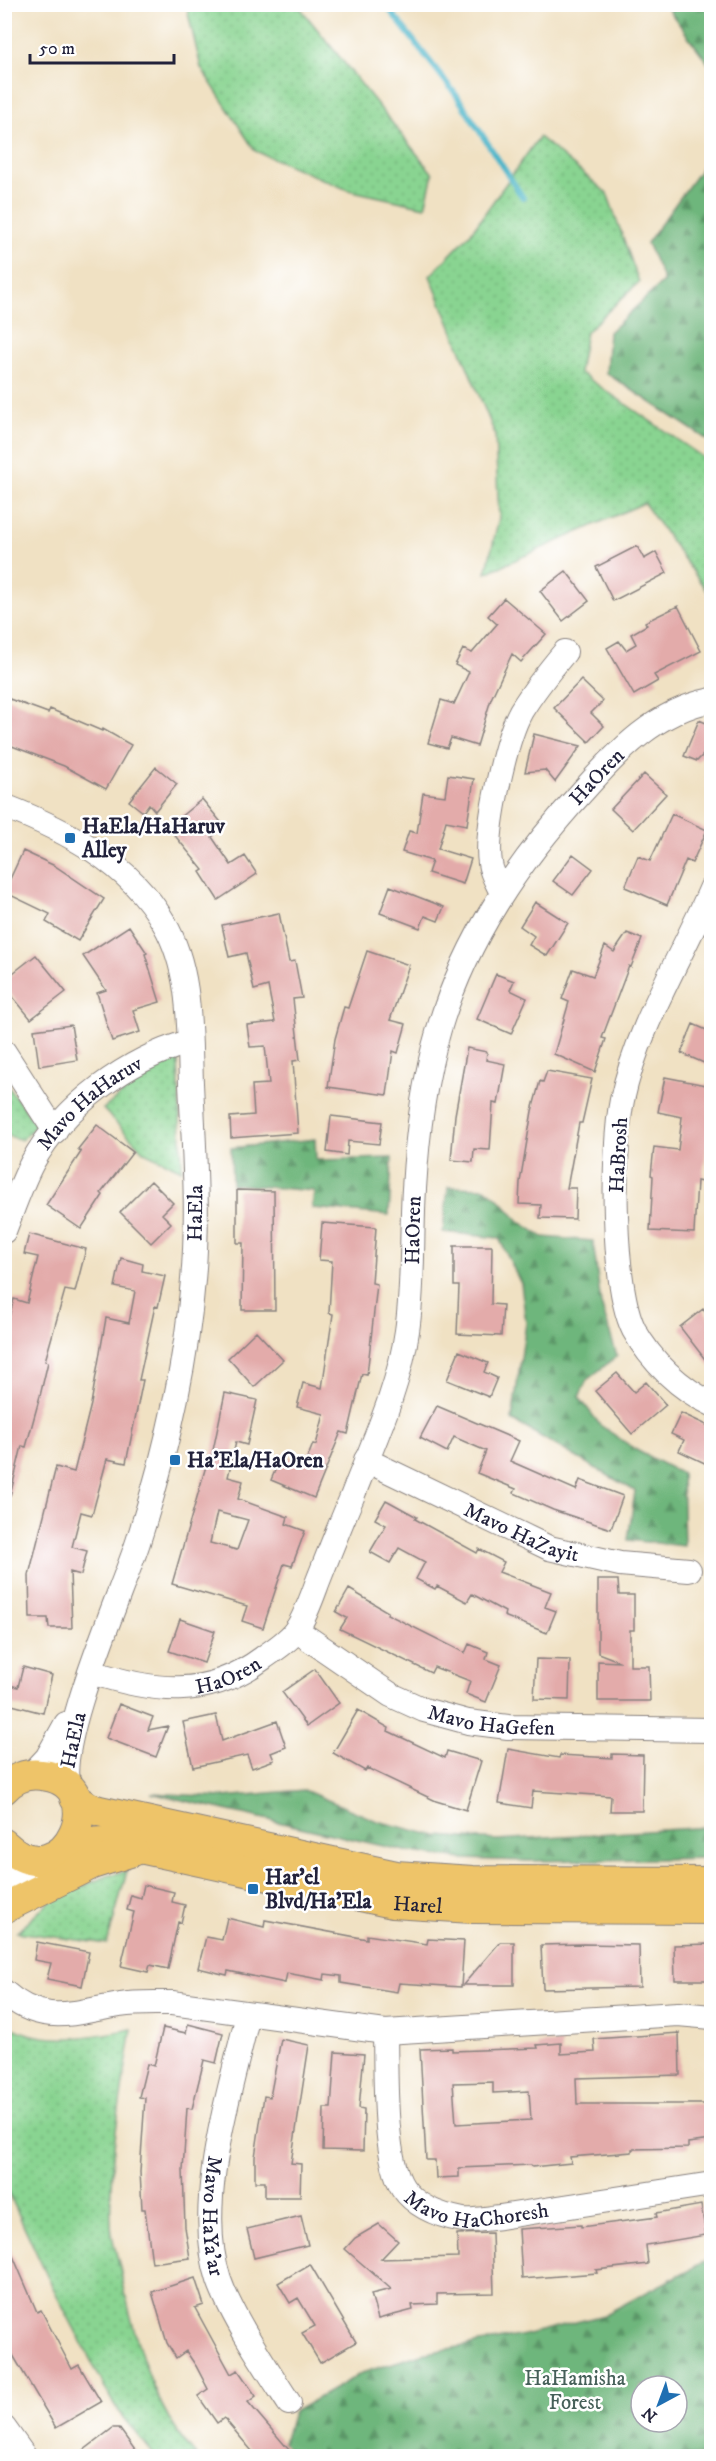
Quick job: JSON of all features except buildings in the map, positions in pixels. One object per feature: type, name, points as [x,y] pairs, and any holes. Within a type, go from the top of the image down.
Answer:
[{"type":"main road","name":"Harel","points":[[12,1783],[57,1779],[88,1807],[99,1811],[396,1876],[473,1881],[711,1882]]},
{"type":"main road","points":[[6,1856],[54,1856],[76,1835],[80,1823],[71,1792]]},
{"type":"main road","name":"Harel","points":[[54,1856],[82,1843],[99,1841],[393,1903],[472,1908],[711,1909]]},
{"type":"main road","points":[[4,1908],[92,1864],[143,1849]]},
{"type":"street","points":[[502,893],[490,864],[490,826],[506,756],[520,713],[542,680],[565,652]]},
{"type":"street","name":"HaOren","points":[[87,1682],[164,1689],[196,1688],[245,1672],[296,1630],[394,1386],[407,1332],[417,1149],[429,1069],[439,1029],[455,984],[476,938],[502,893],[526,858],[612,759],[648,726],[674,711],[711,700]]},
{"type":"street","name":"HaEla","points":[[4,806],[54,825],[80,840],[117,868],[145,896],[164,922],[175,945],[184,979],[189,1042],[196,1195],[193,1280],[183,1353],[171,1427],[154,1492],[87,1682],[65,1762],[71,1792]]},
{"type":"street","name":"HaBrosh","points":[[711,887],[655,1008],[622,1099],[616,1142],[616,1192],[623,1289],[634,1329],[670,1377],[696,1397],[711,1404]]},
{"type":"street","name":"Mavo HaHaruv","points":[[4,1231],[33,1161],[73,1111],[146,1056],[189,1042]]},
{"type":"street","points":[[4,1052],[55,1131]]},
{"type":"street","name":"Mavo HaZayit","points":[[366,1460],[549,1548],[620,1564],[689,1570]]},
{"type":"street","name":"Mavo HaGefen","points":[[296,1630],[391,1695],[424,1710],[468,1722],[508,1727],[711,1730]]},
{"type":"street","name":"HaEla","points":[[12,1783],[47,1758],[87,1682]]},
{"type":"street","points":[[4,1900],[33,1869],[54,1856]]},
{"type":"street","points":[[4,1992],[24,2008],[46,2015],[68,2015],[146,2002],[385,2032],[678,2014],[711,2017]]},
{"type":"street","name":"Mavo HaYa'ar","points":[[248,2014],[213,2170],[212,2240],[219,2279],[289,2403]]},
{"type":"street","name":"Mavo HaChoresh","points":[[385,2032],[390,2133],[394,2160],[402,2187],[419,2204],[442,2215],[465,2220],[500,2217],[711,2184]]},
{"type":"street","points":[[4,2428],[24,2457]]},
{"type":"green space","points":[[186,5],[298,5],[433,174],[425,207],[348,190],[255,151],[201,68]]},
{"type":"green space","points":[[665,5],[711,5],[711,67]]},
{"type":"green space","points":[[539,137],[607,193],[639,282],[586,332],[579,372],[711,463],[711,597],[644,503],[486,573],[499,518],[495,434],[430,276],[470,234]]},
{"type":"green space","points":[[711,155],[711,442],[606,373],[609,332],[664,281],[647,243]]},
{"type":"green space","points":[[178,1059],[182,1170],[144,1152],[103,1109],[153,1069]]},
{"type":"green space","points":[[4,1081],[36,1125],[22,1140],[5,1135]]},
{"type":"green space","points":[[315,1139],[316,1160],[392,1158],[389,1215],[312,1208],[314,1191],[232,1184],[231,1148]]},
{"type":"green space","points":[[448,1187],[485,1188],[501,1201],[519,1221],[543,1237],[593,1241],[601,1304],[617,1356],[587,1380],[579,1397],[600,1425],[638,1451],[682,1474],[684,1546],[628,1540],[635,1491],[512,1420],[526,1323],[521,1284],[499,1238],[443,1232]]},
{"type":"green space","points":[[304,1790],[377,1821],[437,1836],[497,1840],[711,1827],[711,1858],[528,1861],[462,1859],[405,1851],[151,1793],[223,1797]]},
{"type":"green space","points":[[127,1871],[107,1944],[17,1932],[55,1897],[110,1875]]},
{"type":"green space","points":[[4,2021],[17,2030],[49,2038],[84,2037],[132,2029],[114,2151],[111,2200],[112,2235],[131,2318],[146,2368],[167,2415],[196,2456],[155,2456],[114,2405],[48,2278],[5,2185]]},
{"type":"green space","name":"HaHamisha Forest","points":[[711,2258],[711,2456],[286,2456],[283,2446],[293,2412],[362,2373],[421,2354],[524,2335],[604,2315]]},
{"type":"waterway","points":[[385,4],[457,96],[523,198]]},
{"type":"place","name":"HaEla/HaHaruv Alley","points":[[70,838]]},
{"type":"place","name":"Ha'Ela/HaOren","points":[[175,1460]]},
{"type":"place","name":"Har'el Blvd/Ha'Ela","points":[[253,1889]]}]
